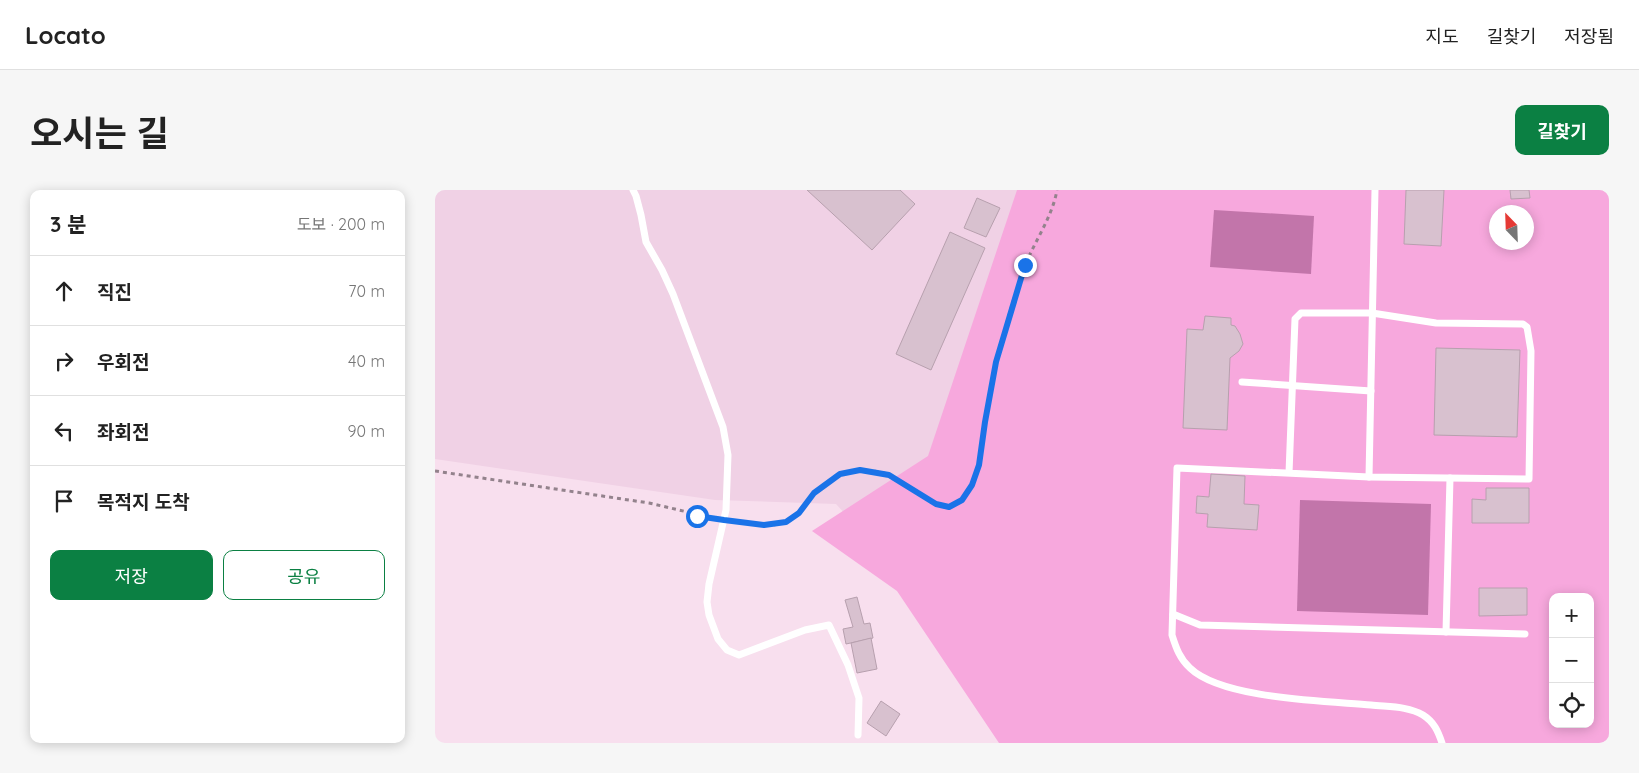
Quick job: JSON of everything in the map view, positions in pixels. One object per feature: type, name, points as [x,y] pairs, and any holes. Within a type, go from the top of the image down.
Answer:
[{"type":"lane","points":[[633,190],[646,242],[673,294],[723,427],[728,455],[726,510],[709,584],[707,602],[709,615],[718,639],[727,650],[739,655],[805,630],[829,625],[848,665],[859,698],[858,735]]},
{"type":"lane","points":[[1369,477],[1375,190]]},
{"type":"lane","points":[[1289,473],[1295,319],[1301,313],[1372,313],[1436,323],[1523,324],[1527,327],[1531,351],[1529,479],[1369,477],[1177,468],[1172,635],[1178,653],[1190,669],[1208,681],[1243,691],[1278,697],[1414,710],[1430,720],[1439,732],[1442,743]]},
{"type":"lane","points":[[1242,382],[1371,391]]},
{"type":"lane","points":[[1446,632],[1450,478]]},
{"type":"lane","points":[[1173,614],[1200,625],[1525,634]]},
{"type":"path","points":[[435,471],[649,503],[724,520],[764,525],[786,522],[799,513],[814,493],[840,474],[860,470],[889,475],[936,504],[949,507],[962,500],[972,485],[979,465],[996,362],[1025,265],[1054,206],[1057,190]]},
{"type":"shaded area","points":[[435,190],[1609,190],[1609,743],[917,592],[836,504],[715,500],[435,459]]},
{"type":"shaded area","points":[[1017,190],[1609,190],[1609,743],[999,743],[897,591],[812,531],[928,456]]},
{"type":"shaded area","points":[[1214,210],[1314,216],[1311,274],[1210,267]]},
{"type":"shaded area","points":[[1300,500],[1431,504],[1428,615],[1297,611]]},
{"type":"building","points":[[807,190],[900,190],[915,204],[872,250]]},
{"type":"building","points":[[1406,190],[1444,190],[1441,246],[1404,244]]},
{"type":"building","points":[[1510,190],[1529,190],[1530,198],[1511,199]]},
{"type":"building","points":[[977,198],[1000,208],[986,237],[964,228]]},
{"type":"building","points":[[950,232],[985,248],[931,370],[896,354]]},
{"type":"building","points":[[1205,316],[1231,318],[1231,325],[1235,326],[1243,344],[1239,351],[1230,358],[1227,430],[1183,428],[1187,329],[1203,330]]},
{"type":"building","points":[[1436,348],[1520,350],[1517,437],[1434,435]]},
{"type":"building","points":[[1211,474],[1245,476],[1244,504],[1259,505],[1257,530],[1207,527],[1208,514],[1196,513],[1197,496],[1209,497]]},
{"type":"building","points":[[1486,488],[1529,488],[1529,523],[1472,523],[1472,499],[1486,500]]},
{"type":"building","points":[[1479,588],[1527,588],[1527,615],[1479,616]]},
{"type":"building","points":[[857,597],[864,624],[870,623],[873,638],[846,644],[843,629],[853,627],[845,600]]},
{"type":"building","points":[[871,638],[877,669],[857,673],[851,643]]},
{"type":"building","points":[[881,701],[900,714],[886,736],[867,723]]},
{"type":"route","points":[[697,516],[764,525],[786,522],[799,513],[814,493],[840,474],[860,470],[889,475],[936,504],[949,507],[962,500],[972,485],[979,465],[996,362],[1025,265]]}]
